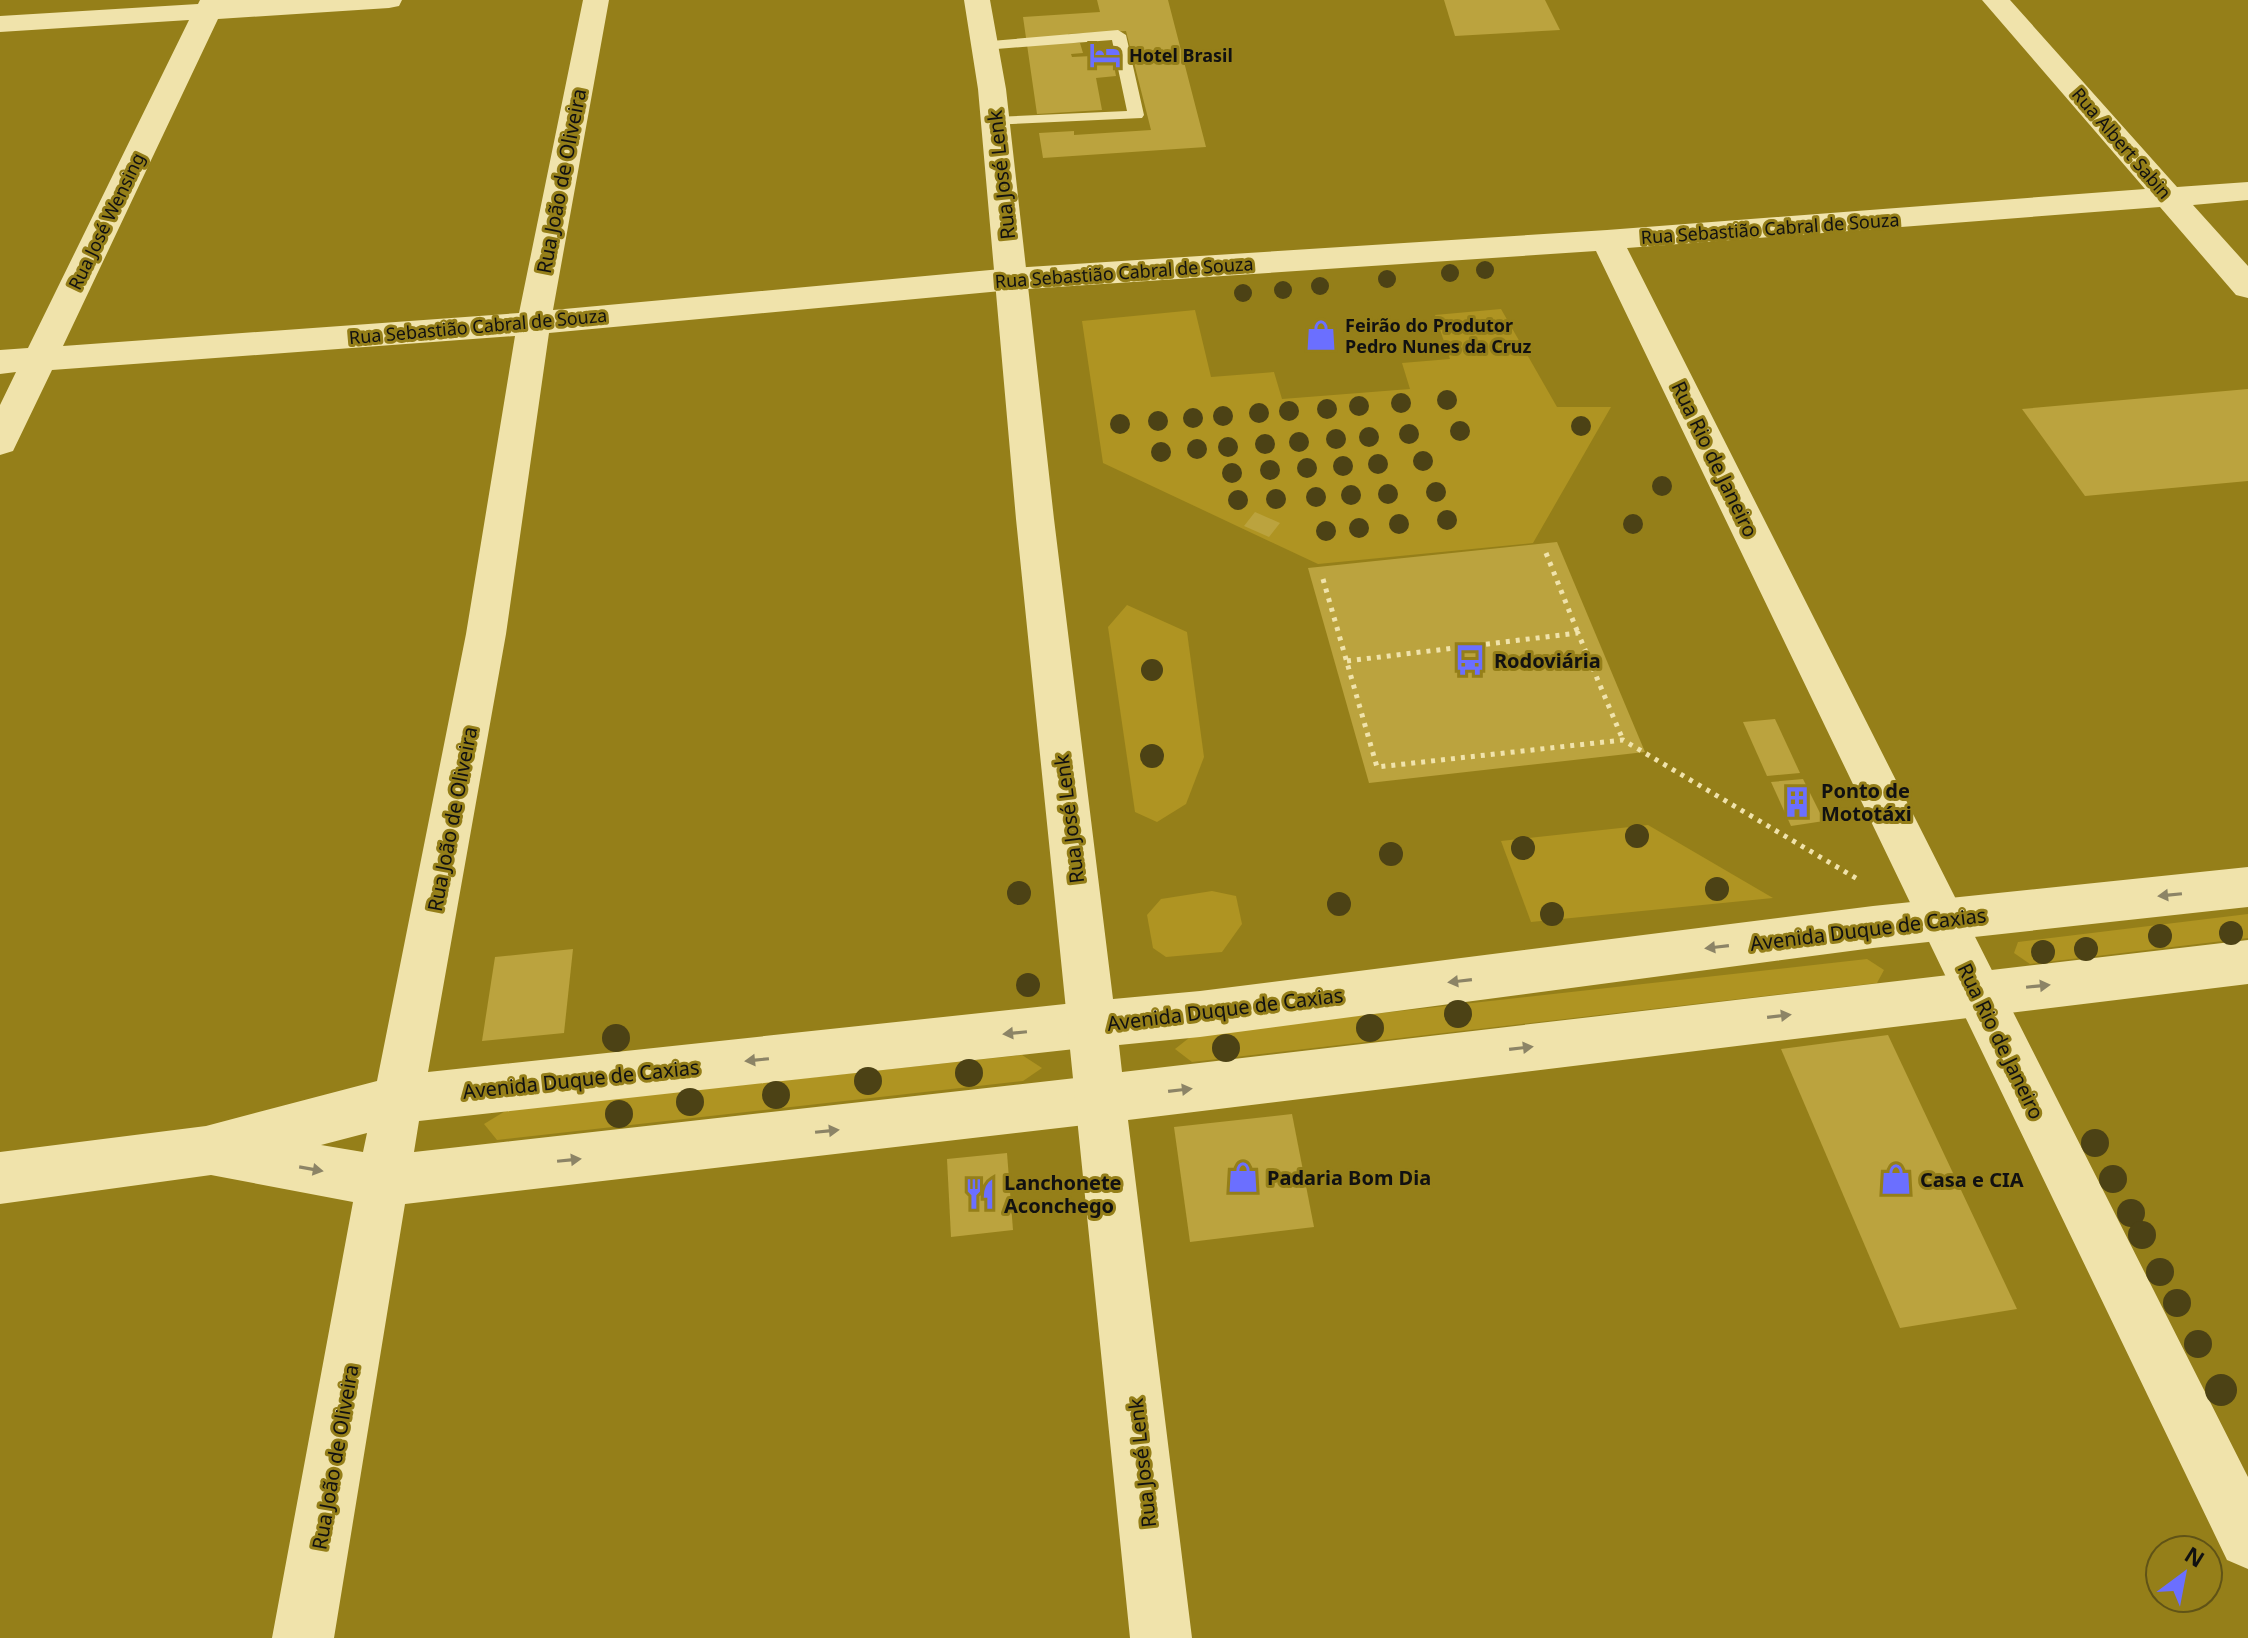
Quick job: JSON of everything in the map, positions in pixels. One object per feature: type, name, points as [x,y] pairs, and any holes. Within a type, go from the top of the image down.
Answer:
[{"type":"street","points":[[0,24],[210,5],[389,0]]},
{"type":"street","name":"Rua João de Oliveira","points":[[303,1638],[383,1181],[486,634],[534,323],[596,0]]},
{"type":"street","name":"Rua José Lenk","points":[[977,0],[995,122],[1036,535],[1161,1638]]},
{"type":"street","name":"Rua Albert Sabin","points":[[1995,0],[2248,287]]},
{"type":"street","name":"Rua José Wensing","points":[[0,442],[210,5]]},
{"type":"street","name":"Rua Sebastião Cabral de Souza","points":[[0,362],[534,323],[1012,279],[1607,240],[2248,191]]},
{"type":"street","name":"Rua Rio de Janeiro","points":[[1607,240],[2248,1539]]},
{"type":"street","name":"Avenida Duque de Caxias","points":[[0,1178],[206,1151],[400,1099],[1200,1014],[1942,921],[2248,887]]},
{"type":"street","name":"Avenida Duque de Caxias","points":[[206,1151],[383,1181],[1102,1099],[2248,962]]},
{"type":"lane","points":[[984,45],[1118,35],[1136,115],[995,122]]},
{"type":"path","points":[[1546,553],[1623,740],[1870,887]]},
{"type":"path","points":[[1323,579],[1377,767],[1623,740]]},
{"type":"path","points":[[1347,661],[1578,633]]},
{"type":"shaded area","points":[[1501,309],[1557,407],[1611,407],[1533,543],[1318,564],[1103,463],[1082,321],[1195,310],[1211,377],[1274,372],[1282,399],[1410,389],[1402,363],[1450,359],[1435,315]]},
{"type":"shaded area","points":[[1127,605],[1187,632],[1204,757],[1186,804],[1157,822],[1135,812],[1108,627]]},
{"type":"shaded area","points":[[1648,825],[1773,898],[1531,922],[1501,841]]},
{"type":"shaded area","points":[[1212,891],[1236,896],[1242,924],[1222,952],[1166,957],[1153,948],[1147,915],[1161,899]]},
{"type":"shaded area","points":[[2248,914],[2248,938],[2030,964],[2014,953],[2018,942]]},
{"type":"shaded area","points":[[1867,959],[1884,970],[1877,983],[1192,1062],[1175,1049],[1194,1034]]},
{"type":"shaded area","points":[[1022,1055],[1042,1068],[1023,1081],[497,1140],[484,1124],[507,1110]]},
{"type":"building","points":[[1097,0],[1168,0],[1206,147],[1043,158],[1039,133],[1074,131],[1074,135],[1151,130],[1126,31],[1068,34],[1069,43],[1080,43],[1083,53],[1071,54],[1072,57],[1112,55],[1116,76],[1096,78],[1102,110],[1037,114],[1023,17],[1100,12]]},
{"type":"building","points":[[1444,0],[1545,0],[1560,30],[1455,36]]},
{"type":"building","points":[[2248,389],[2248,481],[2085,496],[2022,409]]},
{"type":"building","points":[[1255,512],[1280,523],[1269,537],[1244,526]]},
{"type":"building","name":"Rodoviária","points":[[1557,542],[1645,752],[1369,783],[1308,568]]},
{"type":"building","points":[[1775,719],[1800,773],[1767,776],[1743,722]]},
{"type":"building","name":"Ponto de Mototáxi","points":[[1803,779],[1824,821],[1791,826],[1771,782]]},
{"type":"building","points":[[573,949],[564,1033],[482,1041],[495,957]]},
{"type":"building","name":"Casa e CIA","points":[[1888,1035],[2017,1309],[1900,1328],[1781,1049]]},
{"type":"building","name":"Padaria Bom Dia","points":[[1292,1114],[1314,1227],[1190,1242],[1174,1127]]},
{"type":"building","name":"Lanchonete Aconchego","points":[[1007,1153],[1013,1230],[951,1237],[947,1159]]},
{"type":"place","name":"Hotel Brasil","points":[[1105,55]]},
{"type":"place","name":"Feirão do Produtor Pedro Nunes da Cruz","points":[[1321,335]]},
{"type":"place","name":"Rodoviária","points":[[1470,660]]},
{"type":"place","name":"Ponto de Mototáxi","points":[[1797,802]]},
{"type":"place","name":"Padaria Bom Dia","points":[[1243,1177]]},
{"type":"place","name":"Casa e CIA","points":[[1896,1179]]},
{"type":"place","name":"Lanchonete Aconchego","points":[[980,1194]]}]
